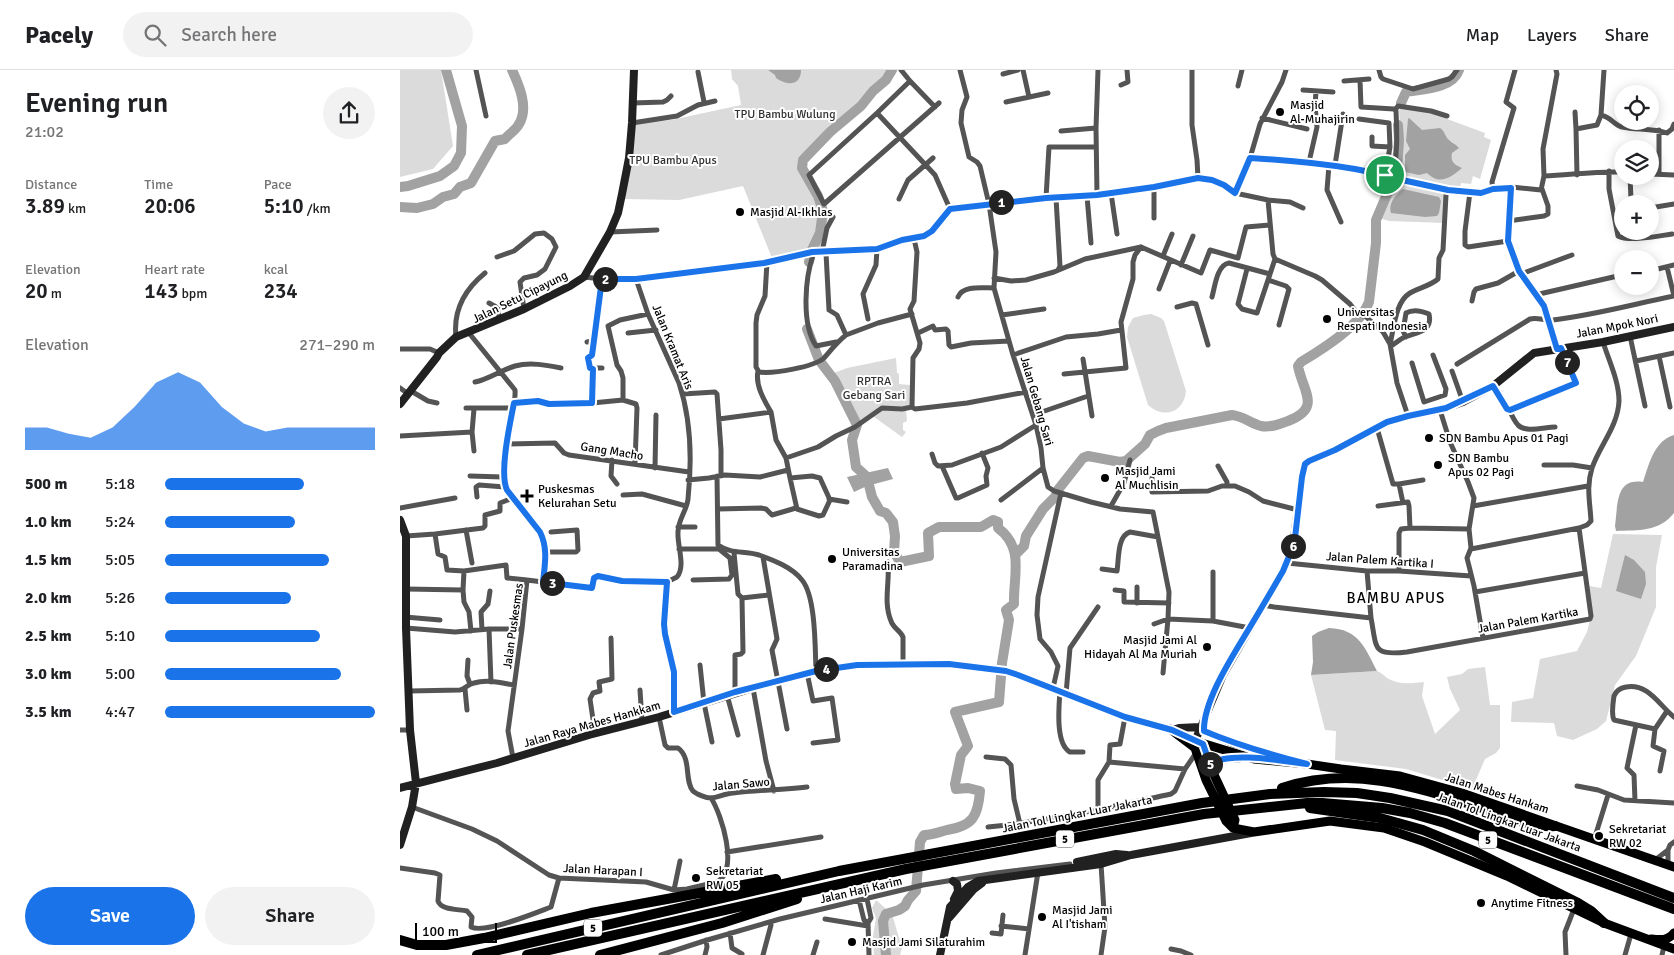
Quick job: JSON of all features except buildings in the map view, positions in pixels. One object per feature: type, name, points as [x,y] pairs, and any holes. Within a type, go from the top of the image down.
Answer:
[{"type":"highway","points":[[1270,794],[1288,786],[1322,779],[1338,777],[1363,778],[1428,790],[1524,823],[1542,827],[1555,826]]},
{"type":"highway","name":"Jalan Tol Lingkar Luar Jakarta","points":[[928,860],[1176,808],[1270,794],[1297,792],[1349,793],[1416,802],[1448,811],[1674,898]]},
{"type":"highway","name":"Jalan Tol Lingkar Luar Jakarta","points":[[478,955],[839,871],[905,864],[1204,814],[1322,803],[1382,808],[1410,813],[1445,824],[1674,909]]},
{"type":"highway","points":[[1298,805],[1380,818],[1423,830],[1474,851],[1578,903],[1591,911],[1604,923]]},
{"type":"highway","name":"Jalan Tol Lingkar Luar Jakarta","points":[[527,955],[860,879],[905,864]]},
{"type":"highway","points":[[400,940],[417,945],[446,945],[631,905],[790,876],[839,871]]},
{"type":"highway","points":[[600,955],[722,923],[860,879]]},
{"type":"main road","name":"Jalan Setu Cipayung","points":[[400,404],[439,353],[456,337],[470,333],[524,309],[570,286],[584,276],[610,232],[618,213],[632,123],[634,70]]},
{"type":"main road","name":"Jalan Mpok Nori","points":[[1197,746],[1212,698],[1223,675],[1287,563],[1295,538],[1305,464],[1387,422],[1443,409],[1463,402],[1493,386],[1529,356],[1559,348],[1603,342],[1674,327]]},
{"type":"main road","points":[[400,520],[406,536],[405,617],[410,730],[416,783],[412,807],[400,845]]},
{"type":"main road","name":"Jalan Raya Mabes Hankkam","points":[[400,788],[497,763],[595,733],[660,717],[778,680],[816,671],[857,665],[949,664],[1002,671],[1060,691],[1125,717],[1171,729]]},
{"type":"main road","points":[[1171,729],[1203,727]]},
{"type":"main road","name":"Jalan Mabes Hankam","points":[[1203,727],[1245,747],[1307,764]]},
{"type":"main road","points":[[1171,729],[1197,746],[1231,823],[1254,832]]},
{"type":"main road","name":"Jalan Mabes Hankam","points":[[1197,746],[1254,759],[1400,776],[1462,793],[1671,866]]},
{"type":"main road","points":[[1206,766],[1221,758],[1254,759]]},
{"type":"main road","points":[[950,908],[968,887],[989,877],[1049,871],[1096,862],[1116,854],[1132,855],[1254,832],[1330,821],[1377,826],[1425,842],[1470,860],[1604,923],[1646,939],[1663,951],[1674,949]]},
{"type":"main road","points":[[1212,840],[1222,836],[1231,823]]},
{"type":"main road","points":[[1049,871],[1070,864],[1096,862]]},
{"type":"main road","points":[[949,918],[974,889],[989,877]]},
{"type":"main road","points":[[940,955],[949,918],[948,914],[958,888],[957,884],[953,881]]},
{"type":"main road","points":[[1646,939],[1666,939],[1670,938],[1674,933]]},
{"type":"street","points":[[476,70],[486,116]]},
{"type":"street","points":[[901,70],[910,81],[937,105],[824,204],[809,175],[878,113],[910,81]]},
{"type":"street","name":"Jalan Gebang Sari","points":[[960,70],[967,97],[961,115],[963,136],[969,157],[980,166],[989,204],[996,252],[994,288],[1013,355],[1033,414],[1048,487],[1061,493]]},
{"type":"street","points":[[1003,74],[1018,70]]},
{"type":"street","points":[[1023,70],[1029,97]]},
{"type":"street","points":[[1097,195],[1096,128],[1098,70]]},
{"type":"street","points":[[1121,85],[1128,82],[1127,70]]},
{"type":"street","points":[[1192,70],[1192,125],[1198,178]]},
{"type":"street","points":[[1238,86],[1242,70]]},
{"type":"street","points":[[1235,193],[1250,158],[1262,118],[1282,82],[1286,70]]},
{"type":"street","points":[[1379,70],[1383,79],[1413,89],[1448,79],[1457,70]]},
{"type":"street","points":[[1493,189],[1492,182],[1514,108],[1506,102],[1515,70]]},
{"type":"street","points":[[1508,221],[1548,214],[1548,206],[1542,190],[1544,176],[1543,149],[1558,74],[1556,70]]},
{"type":"street","points":[[1576,129],[1597,126],[1601,115],[1604,70]]},
{"type":"street","points":[[698,72],[704,102]]},
{"type":"street","points":[[1344,81],[1370,79]]},
{"type":"street","points":[[1360,80],[1361,107],[1395,110],[1398,106],[1431,111],[1447,116]]},
{"type":"street","points":[[1303,90],[1333,92]]},
{"type":"street","points":[[1309,162],[1317,127],[1316,91]]},
{"type":"street","points":[[1006,102],[1048,94]]},
{"type":"street","points":[[632,103],[663,102],[671,96]]},
{"type":"street","points":[[632,123],[677,116],[704,102],[715,100]]},
{"type":"street","points":[[1394,178],[1397,143],[1395,110]]},
{"type":"street","points":[[1575,112],[1577,175]]},
{"type":"street","points":[[878,113],[938,181],[950,209]]},
{"type":"street","points":[[1341,222],[1327,190],[1343,114]]},
{"type":"street","points":[[1601,115],[1614,121]]},
{"type":"street","points":[[1262,118],[1306,130]]},
{"type":"street","points":[[1316,119],[1331,120]]},
{"type":"street","points":[[1359,119],[1388,124],[1390,147],[1385,175]]},
{"type":"street","points":[[1659,140],[1659,130],[1667,133],[1674,124]]},
{"type":"street","points":[[1060,131],[1096,128]]},
{"type":"street","points":[[1372,137],[1372,146],[1390,147]]},
{"type":"street","points":[[1046,198],[1049,148],[1096,147]]},
{"type":"street","points":[[899,198],[908,180],[933,158]]},
{"type":"street","points":[[1250,158],[1332,165],[1448,190],[1481,193],[1493,189],[1511,188],[1542,190]]},
{"type":"street","points":[[1609,171],[1609,190],[1618,236],[1620,238],[1637,238],[1672,234]]},
{"type":"street","points":[[1544,176],[1614,171]]},
{"type":"street","points":[[1659,174],[1674,176]]},
{"type":"street","points":[[584,276],[602,279],[636,279],[767,262],[811,253],[877,249],[902,240],[914,239],[928,234],[950,209],[1046,198],[1097,195],[1154,187],[1198,178],[1212,180],[1224,185],[1235,193],[1268,200],[1290,202],[1303,208]]},
{"type":"street","points":[[1154,187],[1154,218]]},
{"type":"street","points":[[1509,410],[1576,383],[1559,348],[1544,306],[1520,272],[1508,241],[1511,188]]},
{"type":"street","points":[[1470,192],[1465,245],[1508,241]]},
{"type":"street","points":[[1111,193],[1117,234]]},
{"type":"street","points":[[1408,416],[1397,383],[1391,345],[1399,308],[1403,299],[1410,292],[1438,279],[1439,258],[1443,250],[1446,195]]},
{"type":"street","points":[[1087,196],[1091,243]]},
{"type":"street","points":[[1056,198],[1060,266],[1058,270]]},
{"type":"street","points":[[1247,269],[1238,304],[1242,309],[1257,312],[1275,259],[1268,200]]},
{"type":"street","points":[[1659,206],[1674,204]]},
{"type":"street","points":[[833,217],[827,228],[824,252],[829,310],[837,315],[846,335]]},
{"type":"street","points":[[994,278],[1021,281],[1058,270],[1085,259],[1141,247],[1200,273],[1212,249],[1238,258],[1246,227],[1270,225]]},
{"type":"street","points":[[610,232],[657,230]]},
{"type":"street","points":[[497,257],[514,251],[535,234],[544,233],[555,242],[556,247],[546,270],[537,275],[524,278],[520,282],[524,309]]},
{"type":"street","points":[[1163,256],[1172,234]]},
{"type":"street","points":[[1181,265],[1192,236]]},
{"type":"street","points":[[912,408],[913,358],[920,346],[910,309],[914,301],[917,252],[914,239]]},
{"type":"street","points":[[1064,374],[1126,368],[1122,318],[1133,279],[1133,262],[1135,255],[1141,247]]},
{"type":"street","points":[[868,319],[863,294],[876,265],[877,249]]},
{"type":"street","points":[[811,253],[806,294],[809,326],[816,346],[838,341]]},
{"type":"street","points":[[1472,301],[1476,289],[1572,255]]},
{"type":"street","points":[[1275,259],[1322,280],[1383,332],[1391,345]]},
{"type":"street","points":[[1159,289],[1170,260]]},
{"type":"street","points":[[767,262],[766,296],[757,315],[756,323],[757,378],[763,398],[771,412],[776,440],[786,458],[796,508]]},
{"type":"street","points":[[1212,297],[1223,265],[1229,263],[1269,277],[1289,289],[1279,325]]},
{"type":"street","points":[[1659,269],[1674,265]]},
{"type":"street","points":[[1458,364],[1530,319],[1548,320],[1578,316],[1674,296],[1667,267]]},
{"type":"street","points":[[456,337],[456,316],[461,301],[468,289],[485,273]]},
{"type":"street","points":[[1536,295],[1614,277]]},
{"type":"street","points":[[592,403],[593,369],[590,368],[588,358],[592,355],[602,279]]},
{"type":"street","name":"Jalan Kramat Aris","points":[[636,279],[648,314],[683,394],[689,438],[686,506],[678,527],[680,572],[677,577],[667,582]]},
{"type":"street","points":[[958,297],[960,292],[965,289],[994,288]]},
{"type":"street","points":[[489,303],[498,308],[499,320]]},
{"type":"street","points":[[1176,307],[1192,303],[1196,304],[1208,345]]},
{"type":"street","points":[[1002,315],[1044,309]]},
{"type":"street","points":[[1391,345],[1423,331],[1428,324],[1429,314],[1422,311],[1406,313],[1403,331],[1406,337]]},
{"type":"street","points":[[623,400],[623,378],[617,365],[608,326],[620,320],[648,314]]},
{"type":"street","points":[[758,371],[762,373],[809,366],[823,358],[846,335],[878,322],[912,314]]},
{"type":"street","points":[[918,333],[933,326],[935,330],[946,329],[951,347],[971,343],[1009,341]]},
{"type":"street","points":[[628,333],[656,330]]},
{"type":"street","points":[[1013,355],[1066,337],[1122,330]]},
{"type":"street","points":[[470,333],[516,392],[507,444],[505,487],[479,485],[476,487],[477,498]]},
{"type":"street","points":[[1630,336],[1645,406]]},
{"type":"street","points":[[586,342],[593,341]]},
{"type":"street","points":[[1471,549],[1579,528],[1591,521],[1588,486],[1592,468],[1611,429],[1618,407],[1616,383],[1603,342]]},
{"type":"street","points":[[400,349],[430,349],[439,353]]},
{"type":"street","points":[[1636,361],[1674,353]]},
{"type":"street","points":[[1412,363],[1424,402],[1442,397],[1445,395],[1446,389],[1433,355]]},
{"type":"street","points":[[1659,356],[1670,407]]},
{"type":"street","points":[[1083,359],[1092,416]]},
{"type":"street","points":[[475,382],[485,380],[514,366],[527,364],[561,368]]},
{"type":"street","points":[[593,369],[602,368]]},
{"type":"street","points":[[1452,371],[1463,402]]},
{"type":"street","points":[[1493,386],[1518,426],[1530,429],[1555,427]]},
{"type":"street","points":[[400,388],[437,404]]},
{"type":"street","points":[[683,394],[716,392],[718,400],[720,419],[718,545],[734,553],[754,554],[763,557],[792,570],[805,584],[813,614],[816,671]]},
{"type":"street","points":[[786,458],[818,447],[858,425],[882,408],[915,409],[967,403],[1026,392]]},
{"type":"street","points":[[1033,414],[1088,396]]},
{"type":"street","points":[[1442,397],[1450,442],[1470,484],[1474,498],[1469,529],[1471,549],[1467,558],[1483,638]]},
{"type":"street","points":[[466,408],[474,409],[538,401],[549,404],[623,400],[636,404],[635,464]]},
{"type":"street","points":[[474,409],[472,432],[474,451]]},
{"type":"street","points":[[720,419],[771,412]]},
{"type":"street","points":[[655,468],[656,415]]},
{"type":"street","points":[[932,454],[938,466],[952,465],[1001,447],[1036,426]]},
{"type":"street","points":[[1376,428],[1394,484],[1423,480]]},
{"type":"street","points":[[400,436],[472,432]]},
{"type":"street","name":"Gang Macho","points":[[507,444],[555,442],[564,453],[569,455],[689,472]]},
{"type":"street","points":[[942,466],[956,498],[958,498],[987,485],[986,476],[988,468],[982,453]]},
{"type":"street","points":[[612,460],[610,476],[617,484]]},
{"type":"street","points":[[1111,506],[1124,483],[1130,460]]},
{"type":"street","points":[[1544,465],[1573,465],[1592,468]]},
{"type":"street","points":[[1218,466],[1227,482],[1227,486]]},
{"type":"street","points":[[1001,500],[1043,468]]},
{"type":"street","points":[[688,480],[719,476],[760,477],[788,470]]},
{"type":"street","points":[[470,476],[504,477]]},
{"type":"street","points":[[718,509],[761,508],[768,510],[772,515],[796,508],[821,516],[829,505],[829,499],[820,478],[812,476],[790,478]]},
{"type":"street","points":[[1152,478],[1152,492],[1208,491],[1235,486],[1263,501],[1298,510]]},
{"type":"street","points":[[1399,484],[1402,504]]},
{"type":"street","points":[[1473,506],[1588,486]]},
{"type":"street","name":"Jalan Puskesmas","points":[[505,487],[540,532],[546,552],[543,582],[527,580],[508,731],[514,758]]},
{"type":"street","points":[[1083,752],[1070,752],[1064,746],[1059,721],[1060,691],[1058,666],[1051,652],[1040,639],[1037,610],[1061,493],[1130,511],[1153,512],[1160,510]]},
{"type":"street","points":[[623,495],[642,494],[686,506]]},
{"type":"street","points":[[400,508],[455,498]]},
{"type":"street","points":[[406,536],[484,527],[485,515],[500,511],[500,503],[513,498]]},
{"type":"street","points":[[829,499],[847,502]]},
{"type":"street","points":[[1378,506],[1408,502],[1410,528]]},
{"type":"street","points":[[1153,512],[1169,592],[1163,673]]},
{"type":"street","points":[[678,527],[695,527]]},
{"type":"street","points":[[1399,571],[1399,532],[1403,528],[1469,529]]},
{"type":"street","name":"Jalan Palem Kartika","points":[[1371,618],[1376,644],[1382,653],[1387,654],[1590,619],[1579,528]]},
{"type":"street","points":[[466,530],[472,562]]},
{"type":"street","points":[[546,552],[576,552],[578,550],[577,530],[551,532]]},
{"type":"street","points":[[1102,569],[1117,571],[1122,538],[1127,533],[1158,537]]},
{"type":"street","points":[[435,534],[438,554],[445,557],[446,569],[450,571],[464,571],[506,565],[507,578],[527,580]]},
{"type":"street","points":[[679,549],[719,549],[730,558],[732,576],[729,579],[693,580]]},
{"type":"street","points":[[734,553],[737,593],[742,598],[743,652],[735,655],[731,694],[738,735]]},
{"type":"street","points":[[763,557],[777,639],[773,648],[786,729]]},
{"type":"street","points":[[888,562],[889,572],[886,598],[892,624],[903,636],[903,663]]},
{"type":"street","name":"Jalan Palem Kartika I","points":[[1287,563],[1367,571],[1399,571],[1472,576]]},
{"type":"street","points":[[464,571],[464,602],[469,612],[471,631]]},
{"type":"street","points":[[1263,604],[1274,608],[1371,618],[1367,571]]},
{"type":"street","points":[[1212,621],[1213,572]]},
{"type":"street","points":[[1475,592],[1585,572]]},
{"type":"street","points":[[543,582],[592,588],[594,578],[598,576],[622,581],[667,582],[664,624],[674,672],[674,712]]},
{"type":"street","points":[[1137,587],[1137,602]]},
{"type":"street","points":[[406,589],[463,590]]},
{"type":"street","points":[[1115,590],[1124,592],[1124,602],[1169,603]]},
{"type":"street","points":[[482,630],[481,612],[488,604],[490,591]]},
{"type":"street","points":[[742,598],[769,594]]},
{"type":"street","points":[[1060,691],[1070,648],[1098,607]]},
{"type":"street","points":[[405,617],[440,620]]},
{"type":"street","points":[[1154,624],[1168,618],[1212,621],[1250,628]]},
{"type":"street","points":[[406,628],[454,632],[489,628],[522,629]]},
{"type":"street","points":[[489,628],[491,682]]},
{"type":"street","points":[[595,733],[590,699],[593,693],[600,691],[599,682],[612,679],[611,638]]},
{"type":"street","points":[[468,660],[467,676],[470,684]]},
{"type":"street","points":[[700,665],[704,704],[712,742]]},
{"type":"street","points":[[807,673],[813,701],[832,698],[838,740],[813,743]]},
{"type":"street","points":[[409,691],[465,689],[470,684],[479,682],[514,685]]},
{"type":"street","points":[[1656,729],[1613,719],[1614,695],[1622,688],[1630,686],[1646,690],[1674,717]]},
{"type":"street","points":[[753,688],[766,761],[774,791]]},
{"type":"street","points":[[465,689],[467,710]]},
{"type":"street","points":[[640,690],[642,721]]},
{"type":"street","points":[[1660,771],[1664,751],[1654,746],[1656,729],[1667,712]]},
{"type":"street","name":"Jalan Sawo","points":[[660,717],[665,745],[668,748],[678,748],[683,752],[692,790],[696,793],[711,798],[735,792],[774,791],[807,787]]},
{"type":"street","points":[[1098,810],[1098,780],[1108,762],[1110,746],[1120,744],[1125,717]]},
{"type":"street","points":[[1635,801],[1634,775],[1628,771],[1627,766],[1636,725]]},
{"type":"street","points":[[400,730],[410,730]]},
{"type":"street","points":[[988,827],[1020,824],[1098,810],[1174,793],[1197,746]]},
{"type":"street","points":[[986,758],[1005,759],[1011,765],[1014,799],[1020,824]]},
{"type":"street","points":[[1108,762],[1185,769]]},
{"type":"street","points":[[1577,786],[1598,790],[1620,799],[1674,803]]},
{"type":"street","points":[[1594,840],[1608,795]]},
{"type":"street","name":"Jalan Harapan I","points":[[412,807],[472,829],[497,841],[548,875],[559,878],[646,882],[674,890],[688,890],[719,881],[727,870],[726,837],[720,816],[711,798]]},
{"type":"street","points":[[727,852],[821,837]]},
{"type":"street","points":[[1655,861],[1674,842]]},
{"type":"street","points":[[1668,850],[1671,866]]},
{"type":"street","points":[[674,890],[680,861]]},
{"type":"street","points":[[1096,862],[1105,931],[1100,955]]},
{"type":"street","name":"Jalan Haji Karim","points":[[661,955],[770,922],[923,885],[1070,864]]},
{"type":"street","points":[[400,868],[440,875],[439,904],[443,907],[467,911],[472,917],[472,928],[483,929],[552,907],[559,878]]},
{"type":"street","points":[[1025,955],[1038,872]]},
{"type":"street","points":[[867,899],[871,918],[868,924],[869,955]]},
{"type":"street","points":[[859,900],[864,920],[868,924]]},
{"type":"street","points":[[1566,955],[1565,932],[1574,909]]},
{"type":"street","points":[[992,933],[1001,934],[1002,915]]},
{"type":"street","points":[[825,918],[859,925],[868,924]]},
{"type":"street","points":[[763,955],[771,925],[770,922]]},
{"type":"street","points":[[1002,926],[1029,929]]},
{"type":"street","points":[[730,933],[732,948],[742,954]]},
{"type":"street","points":[[1625,955],[1631,934]]},
{"type":"street","points":[[706,940],[706,955]]},
{"type":"street","points":[[813,955],[817,942]]},
{"type":"street","points":[[1170,949],[1191,955]]},
{"type":"green space","points":[[400,70],[441,70],[453,146],[433,169],[400,177]]},
{"type":"green space","name":"TPU Bambu Wulung","points":[[731,70],[892,70],[798,163],[818,190],[829,214],[820,250],[772,258],[743,186],[679,200],[624,199],[636,122],[671,120],[741,105],[738,86],[732,79]]},
{"type":"green space","points":[[1401,108],[1431,113],[1485,133],[1484,137],[1491,140],[1480,179],[1473,176],[1471,184],[1461,183],[1460,190],[1446,188],[1444,223],[1389,221],[1379,218],[1397,174],[1401,142],[1399,110]]},
{"type":"green space","points":[[1151,314],[1164,321],[1186,391],[1181,404],[1172,412],[1160,412],[1148,405],[1127,337],[1128,327],[1133,318]]},
{"type":"green space","name":"RPTRA Gebang Sari","points":[[896,358],[899,384],[910,385],[910,407],[906,410],[907,421],[903,423],[903,430],[906,432],[902,437],[870,414],[858,422],[834,373],[847,368]]},
{"type":"green space","points":[[1613,534],[1662,535],[1656,567],[1656,607],[1636,656],[1615,685],[1606,721],[1597,729],[1573,740],[1557,736],[1554,723],[1511,722],[1512,702],[1533,698],[1540,659],[1577,651],[1587,632],[1592,611],[1589,586],[1601,588]]},
{"type":"green space","points":[[1485,667],[1490,705],[1500,705],[1500,748],[1496,753],[1485,759],[1472,789],[1406,769],[1335,760],[1336,731],[1325,730],[1311,675],[1377,671],[1399,683],[1424,682],[1422,696],[1435,734],[1460,710],[1450,689],[1447,677],[1462,674],[1468,669]]},
{"type":"green space","points":[[876,900],[892,914],[902,948],[900,955],[874,955],[873,936],[876,918],[872,908]]},
{"type":"shaded area","points":[[768,70],[801,70],[799,79],[796,82],[789,83],[780,81]]},
{"type":"shaded area","points":[[1409,118],[1422,130],[1442,129],[1448,139],[1459,148],[1452,153],[1452,161],[1462,168],[1450,177],[1441,180],[1427,173],[1419,175],[1405,172],[1405,155],[1410,149],[1406,141]]},
{"type":"shaded area","points":[[1403,189],[1439,197],[1441,201],[1437,216],[1425,217],[1391,213],[1390,206],[1393,200]]},
{"type":"shaded area","points":[[1674,435],[1674,513],[1662,524],[1655,527],[1616,531],[1618,502],[1623,489],[1627,484],[1643,482],[1653,454],[1662,442]]},
{"type":"shaded area","points":[[888,468],[893,479],[867,486],[854,492],[847,477]]},
{"type":"shaded area","points":[[1625,555],[1634,560],[1645,572],[1646,584],[1641,599],[1616,591]]},
{"type":"shaded area","points":[[1329,628],[1347,632],[1360,641],[1377,671],[1311,675],[1313,662],[1312,636]]},
{"type":"waterway","points":[[400,187],[440,176],[454,166],[461,153],[462,126],[446,70]]},
{"type":"waterway","points":[[400,207],[417,208],[433,204],[443,197],[454,194],[460,187],[471,183],[495,141],[505,139],[516,128],[522,118],[523,104],[520,89],[512,70]]},
{"type":"waterway","points":[[809,262],[811,252],[820,233],[823,211],[818,196],[802,168],[803,160],[830,132],[861,106],[873,91],[886,80],[892,70]]},
{"type":"waterway","points":[[1401,103],[1406,92],[1444,85],[1459,70]]},
{"type":"waterway","points":[[1057,491],[1083,458],[1088,456],[1120,462],[1126,461],[1145,444],[1150,435],[1166,428],[1232,415],[1261,426],[1271,426],[1288,421],[1305,411],[1308,398],[1298,366],[1301,362],[1330,344],[1358,320],[1369,302],[1376,243],[1376,220],[1397,171],[1398,125]]},
{"type":"waterway","points":[[807,329],[819,360],[835,381],[857,425],[852,440],[856,467],[867,477],[872,497],[880,511],[886,513],[893,522],[895,536],[894,552],[900,562],[929,556],[928,533],[939,527],[981,527],[993,520],[998,522],[998,528],[1012,544],[1015,553],[1014,604],[1006,610],[1009,620],[1002,663],[999,702],[955,712],[968,746],[961,755],[955,784],[956,789],[968,788],[980,791],[978,807],[976,813],[963,826],[924,835],[920,842],[916,891],[905,906],[886,914],[883,921],[886,955]]},
{"type":"waterway","points":[[1016,554],[1024,546],[1026,536],[1043,509],[1057,493]]},
{"type":"place","name":"Masjid Al-Muhajirin","points":[[1280,112]]},
{"type":"place","name":"Masjid Al-Ikhlas","points":[[740,212]]},
{"type":"place","name":"Universitas Respati Indonesia","points":[[1327,319]]},
{"type":"place","name":"SDN Bambu Apus 01 Pagi","points":[[1429,438]]},
{"type":"place","name":"SDN Bambu Apus 02 Pagi","points":[[1438,465]]},
{"type":"place","name":"Masjid Jami Al Muchlisin","points":[[1105,478]]},
{"type":"place","name":"Puskesmas Kelurahan Setu","points":[[527,496]]},
{"type":"place","name":"Universitas Paramadina","points":[[832,559]]},
{"type":"place","name":"Masjid Jami Al Hidayah Al Ma Muriah","points":[[1207,647]]},
{"type":"place","name":"Sekretariat RW 02","points":[[1599,836]]},
{"type":"place","name":"Sekretariat RW 05","points":[[696,878]]},
{"type":"place","name":"Anytime Fitness","points":[[1481,903]]},
{"type":"place","name":"Masjid Jami Al I'tisham","points":[[1042,917]]},
{"type":"place","name":"Masjid Jami Silaturahim","points":[[852,942]]},
{"type":"district","name":"BAMBU APUS","points":[[1396,598]]},
{"type":"route","points":[[1250,158],[1335,165],[1385,175],[1455,191],[1481,193],[1493,189],[1511,188],[1508,241],[1519,271],[1544,306],[1557,349],[1561,348],[1576,383],[1510,410],[1507,409],[1493,386],[1463,402],[1446,408],[1387,422],[1305,464],[1295,538],[1290,554],[1283,571],[1223,675],[1212,698],[1204,722],[1204,731],[1264,753],[1307,764],[1221,758],[1210,764],[1203,744],[1172,730],[1125,717],[1006,671],[949,664],[857,665],[816,671],[735,692],[704,704],[674,712],[673,663],[664,624],[667,582],[622,581],[595,576],[592,588],[543,582],[546,552],[543,539],[540,532],[507,490],[504,482],[507,444],[514,403],[538,401],[549,404],[592,403],[593,369],[590,368],[588,358],[592,355],[602,279],[636,279],[764,263],[812,252],[826,253],[877,249],[902,240],[916,239],[928,234],[950,209],[1046,198],[1097,195],[1154,187],[1198,178],[1212,180],[1224,185],[1235,193],[1250,158]]},
{"type":"park label","name":"TPU Bambu Apus","points":[[673,160]]}]
